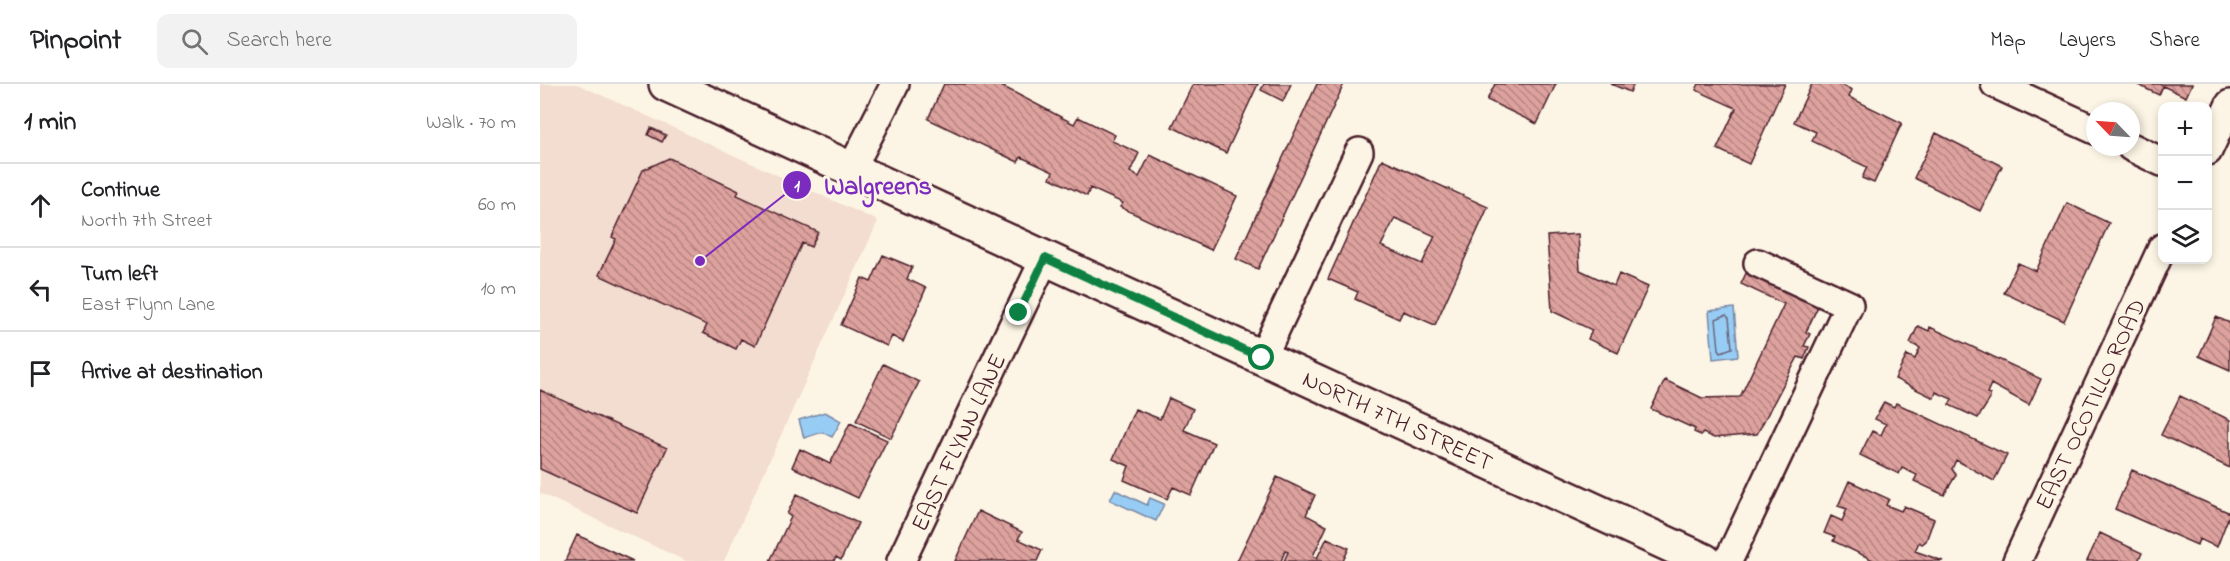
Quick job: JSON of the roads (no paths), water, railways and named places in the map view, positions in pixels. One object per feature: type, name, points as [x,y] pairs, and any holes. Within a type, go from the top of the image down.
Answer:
[{"type":"main road","name":"NORTH 7TH STREET","points":[[666,84],[1705,561]]},
{"type":"street","points":[[851,170],[895,84]]},
{"type":"street","points":[[1995,84],[2086,126]]},
{"type":"street","points":[[2212,142],[2230,104]]},
{"type":"street","points":[[2140,151],[2158,160]]},
{"type":"street","points":[[1262,358],[1359,152]]},
{"type":"street","name":"EAST FLYNN LANE","points":[[901,561],[1045,258]]},
{"type":"street","name":"EAST OCOTILLO ROAD","points":[[2017,561],[2158,259]]},
{"type":"street","points":[[1728,561],[1849,304],[1758,263]]},
{"type":"water","points":[[1734,308],[1738,356],[1713,359],[1709,311]]},
{"type":"water","points":[[825,412],[841,421],[832,437],[822,432],[804,438],[799,420]]},
{"type":"water","points":[[1115,490],[1147,505],[1150,498],[1164,504],[1156,521],[1110,500]]},
{"type":"place","name":"Walgreens","points":[[700,261]]}]
